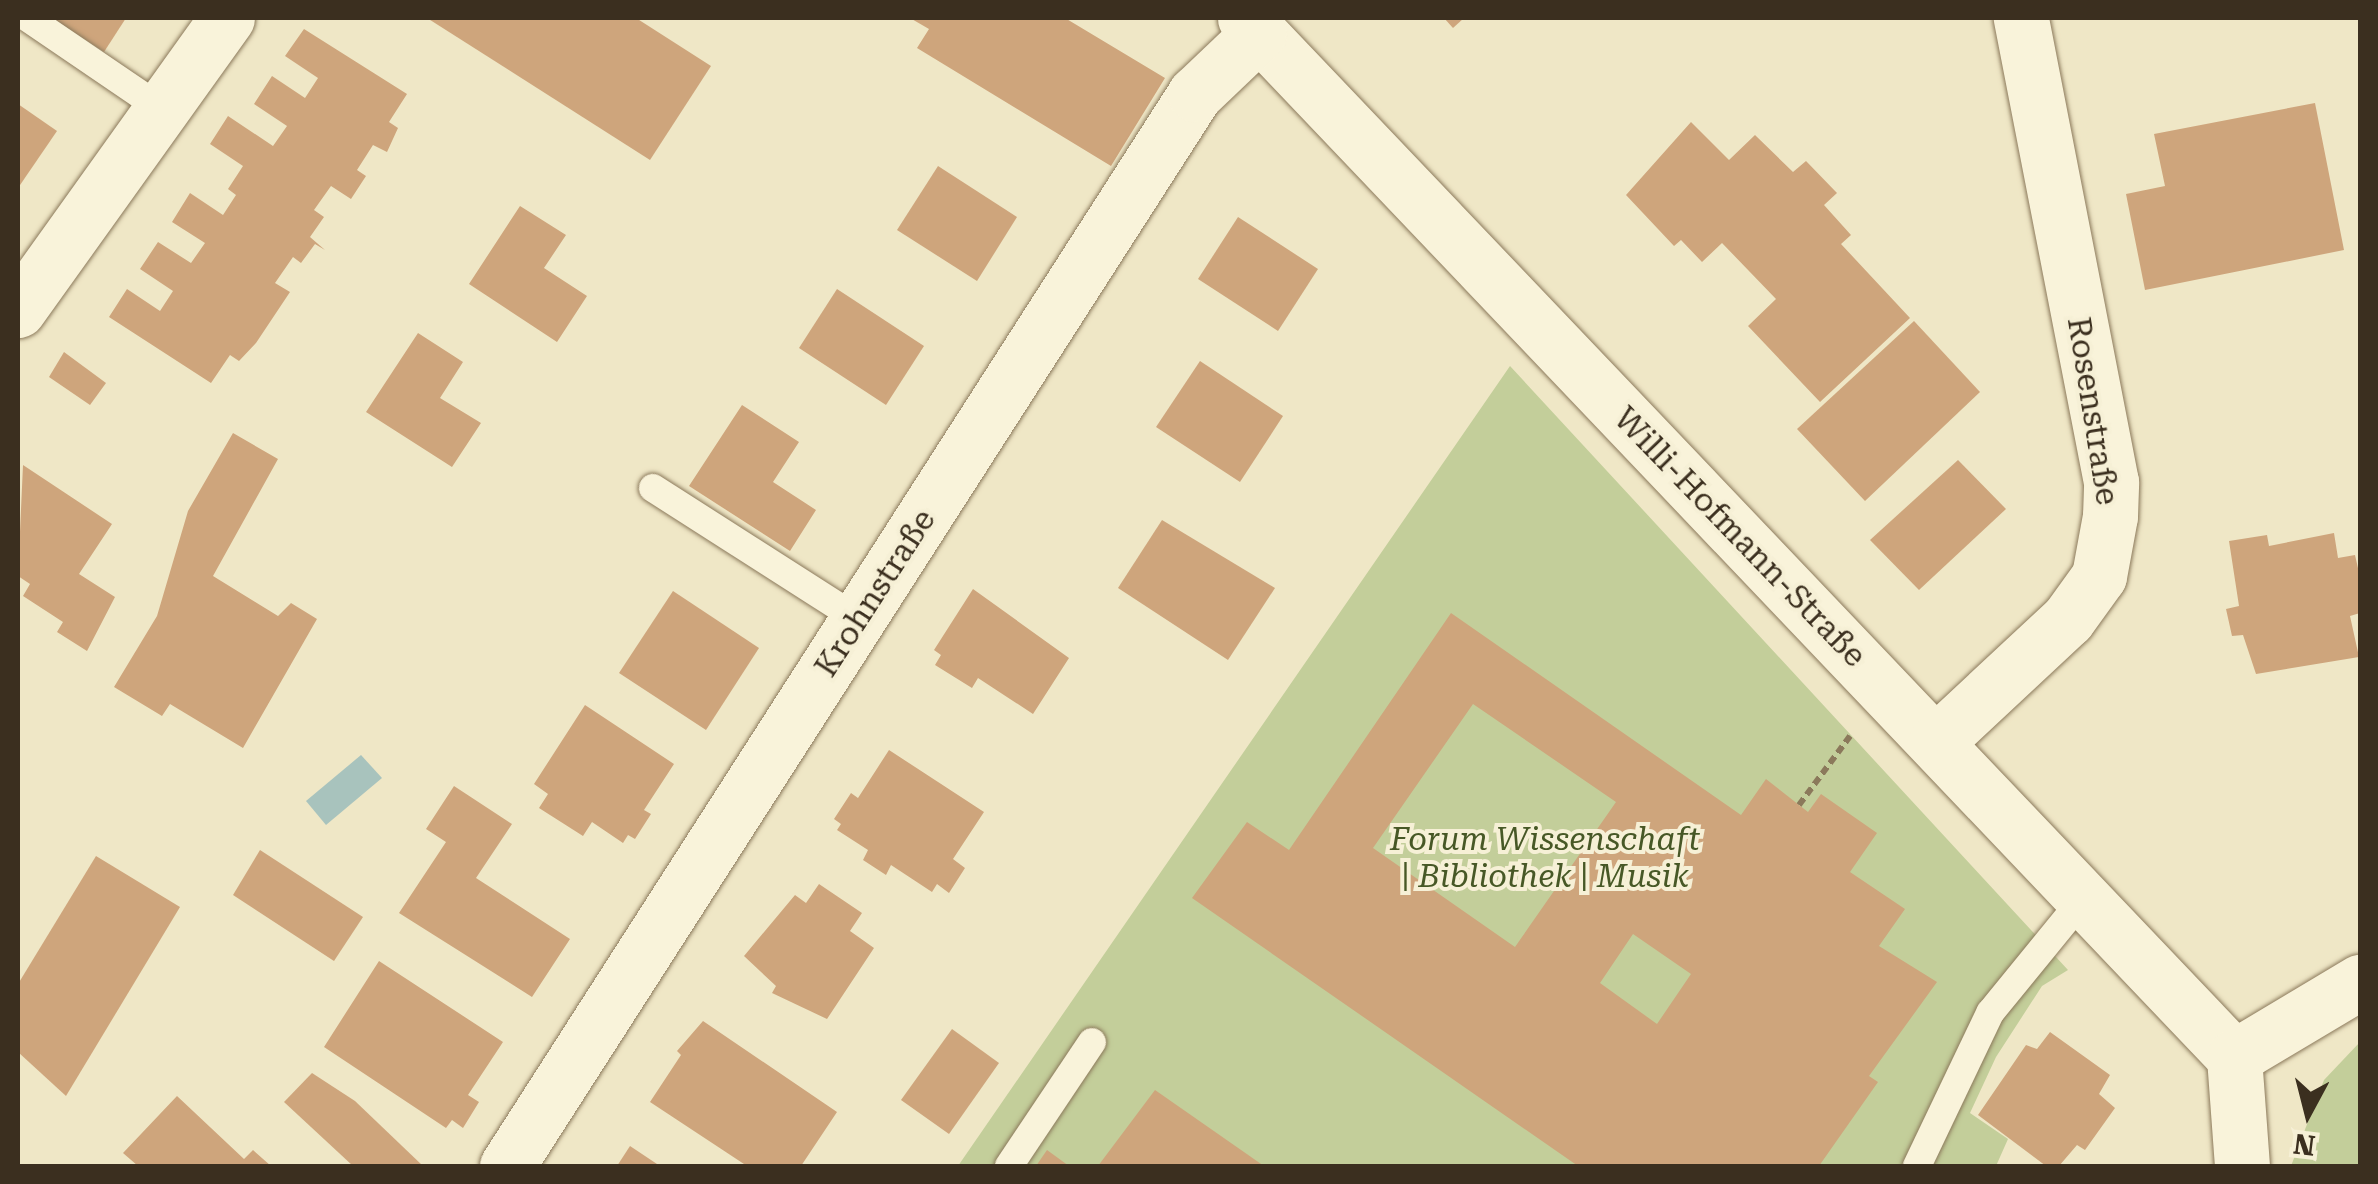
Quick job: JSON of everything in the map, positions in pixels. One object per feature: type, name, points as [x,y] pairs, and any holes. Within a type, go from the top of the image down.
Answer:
[{"type":"street","points":[[18,310],[226,18]]},
{"type":"street","name":"Rosenstraße","points":[[1936,742],[2068,619],[2099,576],[2110,516],[2111,482],[2021,18]]},
{"type":"street","name":"Willi-Hofmann-Straße","points":[[1252,25],[2234,1057]]},
{"type":"street","name":"Krohnstraße","points":[[507,1166],[1195,94],[1252,25]]},
{"type":"street","points":[[2242,1166],[2234,1057],[2360,982]]},
{"type":"lane","points":[[28,18],[162,109]]},
{"type":"lane","points":[[653,488],[858,619]]},
{"type":"lane","points":[[1917,1166],[1990,1012],[2082,900]]},
{"type":"lane","points":[[1010,1166],[1092,1042]]},
{"type":"path","points":[[1799,805],[1856,727]]},
{"type":"green space","name":"Forum Wissenschaft | Bibliothek | Musik","points":[[1510,366],[2068,970],[2042,986],[1996,1057],[1970,1113],[2008,1139],[1996,1166],[958,1166]]},
{"type":"green space","points":[[2360,1042],[2360,1166],[2291,1166],[2324,1080]]},
{"type":"water","points":[[361,755],[382,778],[326,825],[306,801]]},
{"type":"building","points":[[52,18],[126,18],[104,52]]},
{"type":"building","points":[[427,18],[636,18],[711,66],[650,160]]},
{"type":"building","points":[[910,18],[1065,18],[1165,78],[1111,166],[917,48],[929,29]]},
{"type":"building","points":[[1444,18],[1464,18],[1453,28]]},
{"type":"building","points":[[304,29],[407,94],[389,122],[398,128],[387,152],[373,145],[357,170],[366,176],[351,199],[331,186],[314,210],[324,217],[310,237],[325,250],[315,244],[301,263],[293,257],[275,283],[290,292],[256,343],[239,361],[230,355],[211,383],[109,317],[127,289],[160,311],[173,291],[140,269],[158,242],[191,263],[205,243],[172,222],[190,193],[223,215],[236,195],[228,189],[243,166],[210,144],[228,116],[273,146],[287,126],[254,104],[272,76],[305,98],[318,78],[285,56]]},
{"type":"building","points":[[2315,103],[2344,250],[2145,290],[2126,194],[2165,186],[2154,134]]},
{"type":"building","points":[[18,104],[57,131],[18,188]]},
{"type":"building","points":[[1691,122],[1729,160],[1755,135],[1793,172],[1806,161],[1837,193],[1824,205],[1851,235],[1841,244],[1910,318],[1820,402],[1748,326],[1776,299],[1722,243],[1702,262],[1681,240],[1674,246],[1626,195]]},
{"type":"building","points":[[938,166],[1017,217],[977,281],[897,230]]},
{"type":"building","points":[[520,206],[566,235],[544,268],[587,296],[557,342],[469,284]]},
{"type":"building","points":[[1238,217],[1318,269],[1278,331],[1198,279]]},
{"type":"building","points":[[837,289],[924,346],[886,405],[799,348]]},
{"type":"building","points":[[1914,321],[1980,392],[1865,501],[1797,429]]},
{"type":"building","points":[[418,333],[463,362],[440,398],[481,423],[452,467],[366,412]]},
{"type":"building","points":[[64,352],[106,383],[90,405],[49,377]]},
{"type":"building","points":[[1200,361],[1283,416],[1240,482],[1156,427]]},
{"type":"building","points":[[742,405],[799,442],[773,482],[816,510],[790,551],[689,486]]},
{"type":"building","points":[[233,433],[278,459],[213,576],[278,616],[291,603],[317,619],[243,748],[170,704],[162,716],[114,687],[157,616],[188,511]]},
{"type":"building","points":[[1958,460],[2006,509],[1919,590],[1870,540]]},
{"type":"building","points":[[23,465],[112,524],[79,574],[115,597],[87,651],[57,632],[63,622],[23,596],[30,584],[18,576]]},
{"type":"building","points":[[1162,520],[1275,588],[1228,660],[1118,588]]},
{"type":"building","points":[[2334,533],[2338,558],[2355,555],[2360,577],[2360,613],[2350,616],[2359,657],[2256,674],[2243,635],[2232,636],[2226,609],[2239,606],[2229,541],[2267,535],[2269,546]]},
{"type":"building","points":[[973,589],[1069,658],[1033,714],[978,678],[972,688],[935,665],[941,655],[934,650]]},
{"type":"building","points":[[673,591],[759,648],[706,730],[619,673]]},
{"type":"building","points":[[1451,613],[1741,815],[1766,779],[1808,812],[1821,794],[1877,833],[1850,872],[1905,909],[1879,946],[1937,982],[1869,1076],[1878,1082],[1819,1166],[1578,1166],[1192,898],[1247,822],[1289,850]],"holes":[[[1473,704],[1616,802],[1515,947],[1373,848]],[[1633,934],[1691,974],[1657,1024],[1600,983]]]},
{"type":"building","points":[[585,705],[674,764],[644,810],[651,814],[635,839],[628,835],[623,843],[592,822],[583,836],[539,808],[548,794],[534,784]]},
{"type":"building","points":[[889,750],[984,812],[953,859],[965,868],[949,893],[937,884],[932,892],[891,865],[886,875],[863,860],[868,850],[837,830],[841,824],[834,819],[851,793],[858,798]]},
{"type":"building","points":[[454,786],[512,824],[476,878],[570,939],[532,997],[399,913],[446,842],[426,829]]},
{"type":"building","points":[[260,850],[363,917],[334,961],[233,895]]},
{"type":"building","points":[[96,856],[180,907],[66,1096],[18,1052],[18,984]]},
{"type":"building","points":[[819,884],[862,913],[850,931],[874,948],[827,1019],[772,993],[776,986],[744,956],[795,895],[806,903]]},
{"type":"building","points":[[379,961],[503,1042],[468,1095],[479,1102],[463,1128],[452,1120],[446,1128],[324,1047]]},
{"type":"building","points":[[703,1021],[837,1112],[801,1166],[747,1166],[650,1102],[681,1055],[677,1051]]},
{"type":"building","points":[[952,1029],[999,1063],[949,1134],[901,1100]]},
{"type":"building","points":[[2050,1032],[2110,1075],[2099,1094],[2115,1108],[2085,1150],[2077,1145],[2059,1166],[2046,1166],[1978,1115],[2026,1045],[2037,1049]]},
{"type":"building","points":[[312,1073],[355,1101],[423,1166],[353,1166],[284,1102]]},
{"type":"building","points":[[1155,1090],[1264,1166],[1098,1166]]},
{"type":"building","points":[[177,1096],[244,1159],[253,1150],[271,1166],[138,1166],[123,1153]]},
{"type":"building","points":[[630,1146],[660,1166],[617,1166]]},
{"type":"building","points":[[1047,1150],[1069,1166],[1036,1166]]}]
